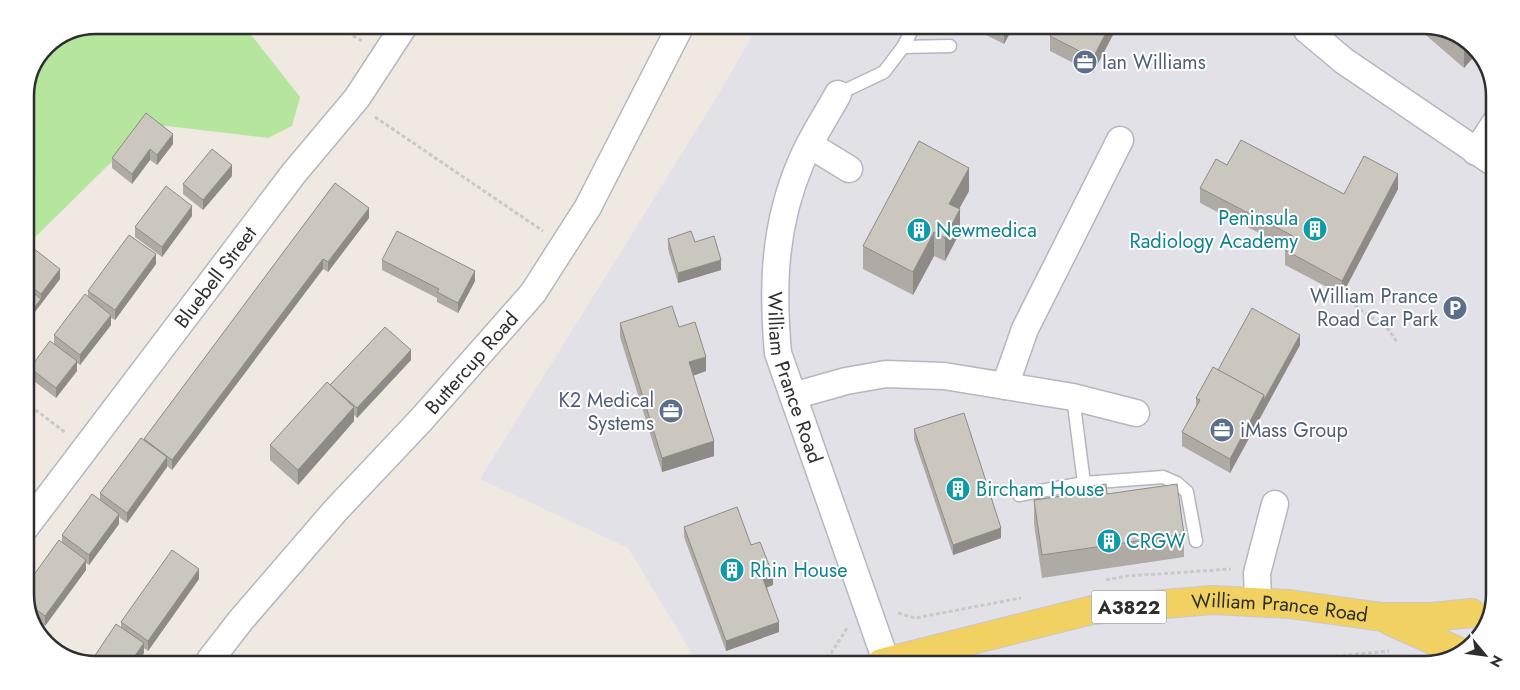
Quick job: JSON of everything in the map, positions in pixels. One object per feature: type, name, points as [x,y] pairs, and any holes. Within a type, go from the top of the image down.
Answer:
[{"type":"main road","name":"William Prance Road","points":[[907,656],[1092,610],[1213,600],[1299,605],[1382,617],[1432,617],[1481,606]]},
{"type":"main road","name":"A3822","points":[[1466,630],[1481,606]]},
{"type":"main road","name":"William Prance Road","points":[[1382,617],[1453,650]]},
{"type":"street","name":"Bluebell Street","points":[[34,516],[294,173],[353,102],[399,34]]},
{"type":"street","name":"Buttercup Road","points":[[213,656],[241,620],[335,511],[421,420],[533,293],[588,207],[676,34]]},
{"type":"street","points":[[1312,34],[1344,61],[1400,97],[1440,128],[1485,157]]},
{"type":"street","name":"William Prance Road","points":[[838,94],[801,161],[784,213],[775,261],[774,307],[778,354],[881,656]]},
{"type":"street","points":[[1005,386],[1025,329],[1120,140]]},
{"type":"street","points":[[810,145],[849,169]]},
{"type":"street","points":[[792,396],[846,381],[886,374],[944,376],[1073,398],[1136,412]]},
{"type":"street","points":[[1258,602],[1257,573],[1275,504]]},
{"type":"lane","points":[[838,94],[884,72],[903,47],[910,34]]},
{"type":"lane","points":[[903,47],[950,46]]},
{"type":"lane","points":[[1073,398],[1084,483]]},
{"type":"lane","points":[[1018,495],[1084,483],[1163,477],[1177,483],[1187,492],[1196,541]]},
{"type":"path","points":[[353,102],[564,245]]},
{"type":"path","points":[[1344,298],[1388,329],[1397,342]]},
{"type":"path","points":[[34,409],[85,448]]},
{"type":"path","points":[[1338,656],[1398,650]]},
{"type":"shaded area","points":[[754,34],[1424,34],[1448,38],[1455,42],[1468,52],[1482,72],[1486,92],[1486,594],[1482,618],[1478,625],[1474,630],[1460,630],[1460,645],[1452,650],[1432,656],[692,656],[628,548],[480,479],[715,100]]},
{"type":"green space","points":[[96,34],[251,34],[300,97],[292,126],[268,138],[150,124],[34,238],[35,84],[38,72],[44,61],[61,44],[72,38]]},
{"type":"building","points":[[1051,34],[1105,34],[1093,58],[1050,36]]},
{"type":"building","points":[[146,113],[173,134],[157,155],[150,149],[132,174],[112,158]]},
{"type":"building","name":"Peninsula Radiology Academy","points":[[1241,140],[1344,194],[1364,156],[1398,174],[1342,281],[1285,250],[1293,236],[1200,188],[1216,159],[1227,165]]},
{"type":"building","name":"Newmedica","points":[[919,141],[969,168],[949,204],[960,209],[945,238],[934,232],[913,272],[863,246]]},
{"type":"building","points":[[212,149],[232,165],[203,200],[183,184]]},
{"type":"building","points":[[335,183],[369,208],[328,262],[323,259],[172,460],[144,439]]},
{"type":"building","points":[[166,186],[192,206],[162,247],[135,227]]},
{"type":"building","points":[[397,231],[475,271],[458,303],[437,292],[439,289],[382,260]]},
{"type":"building","points":[[691,231],[695,242],[714,236],[721,260],[678,273],[668,239]]},
{"type":"building","points":[[129,235],[156,254],[115,310],[88,291]]},
{"type":"building","points":[[34,249],[60,269],[41,294],[34,289]]},
{"type":"building","points":[[34,293],[41,299],[34,308]]},
{"type":"building","points":[[85,294],[111,315],[80,355],[54,335]]},
{"type":"building","name":"K2 Medical Systems","points":[[672,306],[679,327],[695,322],[706,357],[689,362],[714,441],[662,458],[620,323]]},
{"type":"building","points":[[1252,308],[1300,335],[1264,400],[1264,395],[1218,370]]},
{"type":"building","points":[[385,327],[411,350],[357,408],[330,385]]},
{"type":"building","points":[[50,341],[77,361],[56,388],[34,371],[34,363]]},
{"type":"building","name":"iMass Group","points":[[1213,367],[1264,395],[1230,459],[1182,432],[1200,400],[1196,398]]},
{"type":"building","points":[[327,382],[354,407],[298,470],[270,445]]},
{"type":"building","name":"Bircham House","points":[[964,413],[1001,528],[953,545],[914,429]]},
{"type":"building","points":[[141,438],[167,457],[127,513],[100,493]]},
{"type":"building","points":[[1106,484],[1107,494],[1177,484],[1184,534],[1042,555],[1034,500],[1084,493],[1083,487]]},
{"type":"building","points":[[92,494],[119,514],[89,555],[62,535]]},
{"type":"building","name":"Rhin House","points":[[737,507],[751,545],[760,542],[773,575],[763,579],[779,622],[726,641],[684,527]]},
{"type":"building","points":[[59,540],[86,560],[45,616],[36,609],[34,575]]},
{"type":"building","points":[[172,550],[199,569],[148,641],[121,622]]},
{"type":"building","points":[[116,624],[144,643],[135,656],[95,656]]},
{"type":"place","name":"Ian Williams","points":[[1085,62]]},
{"type":"place","name":"Peninsula Radiology Academy","points":[[1315,229]]},
{"type":"place","name":"Newmedica","points":[[919,230]]},
{"type":"place","name":"William Prance Road Car Park","points":[[1455,308]]},
{"type":"place","name":"K2 Medical Systems","points":[[671,411]]},
{"type":"place","name":"iMass Group","points":[[1222,430]]},
{"type":"place","name":"Bircham House","points":[[958,489]]},
{"type":"place","name":"CRGW","points":[[1109,541]]},
{"type":"place","name":"Rhin House","points":[[732,570]]}]
